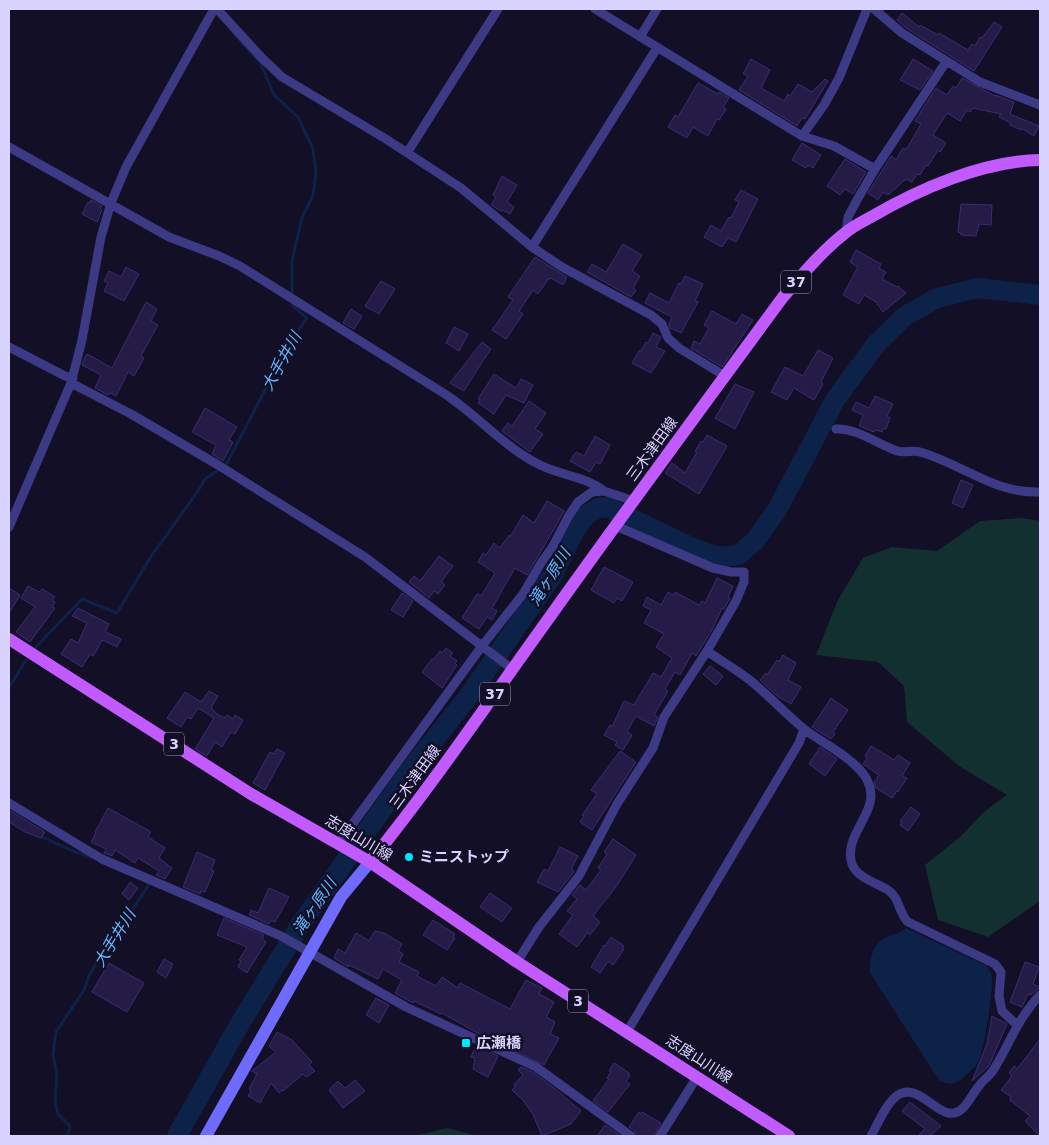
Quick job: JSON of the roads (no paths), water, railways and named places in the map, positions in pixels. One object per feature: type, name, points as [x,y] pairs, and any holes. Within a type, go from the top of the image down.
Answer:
[{"type":"main road","name":"三木津田線","points":[[365,860],[446,762],[509,667],[617,525],[783,297],[817,257],[846,232],[888,207],[933,186],[982,169],[1027,160],[1040,160]]},
{"type":"main road","name":"志度山川線","points":[[9,639],[252,794],[365,860],[517,962],[789,1136]]},
{"type":"street","points":[[9,527],[72,381],[82,340],[101,237],[111,203],[126,167],[216,9],[262,58],[282,76],[408,153],[461,188],[532,247],[562,267],[651,315],[662,324],[668,338],[679,348],[725,376]]},
{"type":"street","points":[[408,153],[498,9]]},
{"type":"street","points":[[595,9],[802,136],[834,146],[875,169]]},
{"type":"street","points":[[640,37],[658,9]]},
{"type":"street","points":[[802,136],[824,105],[839,78],[868,9]]},
{"type":"street","points":[[874,9],[902,34],[946,62],[993,88],[1040,105]]},
{"type":"street","points":[[532,247],[657,48]]},
{"type":"street","points":[[846,232],[848,217],[875,169],[946,62]]},
{"type":"street","points":[[9,147],[169,237],[220,256],[240,266],[445,394],[466,408],[497,436],[540,465],[597,485],[632,504]]},
{"type":"street","points":[[9,347],[65,376],[131,414],[365,557],[509,667]]},
{"type":"street","points":[[836,429],[846,429],[899,452],[919,452],[1007,489],[1028,493],[1040,492]]},
{"type":"street","points":[[340,845],[523,594],[578,502],[592,492],[604,490]]},
{"type":"street","points":[[517,962],[539,927],[579,876],[617,804],[653,748],[664,717],[707,651],[736,601],[744,582],[744,572],[731,572],[713,568],[617,525]]},
{"type":"street","points":[[707,651],[750,681],[804,729],[861,769],[872,792],[870,805],[854,837],[851,852],[853,865],[862,876],[889,891],[897,899],[902,916],[908,922],[995,964],[1001,972],[999,996],[1002,1011],[1016,1025]]},
{"type":"street","points":[[627,1032],[794,752],[804,729]]},
{"type":"street","points":[[9,803],[102,859],[281,936],[406,1007],[536,1067],[631,1136]]},
{"type":"street","points":[[206,1136],[309,952],[365,860]]},
{"type":"street","points":[[871,1136],[890,1103],[899,1094],[907,1092],[917,1094],[944,1112],[953,1114],[963,1109],[978,1086],[993,1071],[1016,1025],[1040,995]]},
{"type":"street","points":[[660,1136],[697,1077]]},
{"type":"water","points":[[906,928],[987,966],[991,973],[990,1004],[980,1058],[977,1064],[962,1079],[952,1084],[939,1080],[870,973],[871,957],[877,945],[885,938]]},
{"type":"waterway","name":"大手井川","points":[[36,647],[82,599],[117,613],[150,558],[205,479],[226,465],[289,344],[307,318],[292,305],[292,261],[302,218],[313,195],[316,173],[313,149],[298,117],[274,95],[261,64],[229,28]]},
{"type":"waterway","name":"滝ヶ原川","points":[[177,1136],[238,1027],[302,922],[408,773],[468,697],[552,576],[575,530],[586,515],[598,508],[607,507],[691,547],[718,557],[738,555],[755,541],[777,510],[835,400],[876,344],[905,316],[937,298],[978,288],[1040,295]]},
{"type":"waterway","name":"大手井川","points":[[9,688],[26,660]]},
{"type":"waterway","name":"大手井川","points":[[38,835],[70,850],[92,857]]},
{"type":"waterway","name":"大手井川","points":[[66,1136],[70,1129],[69,1125],[58,1114],[55,1101],[57,1073],[53,1055],[56,1032],[84,990],[89,976],[106,945],[117,933],[150,883],[148,882]]},
{"type":"place","name":"ミニストップ","points":[[409,857]]},
{"type":"place","name":"広瀬橋","points":[[466,1043]]}]
